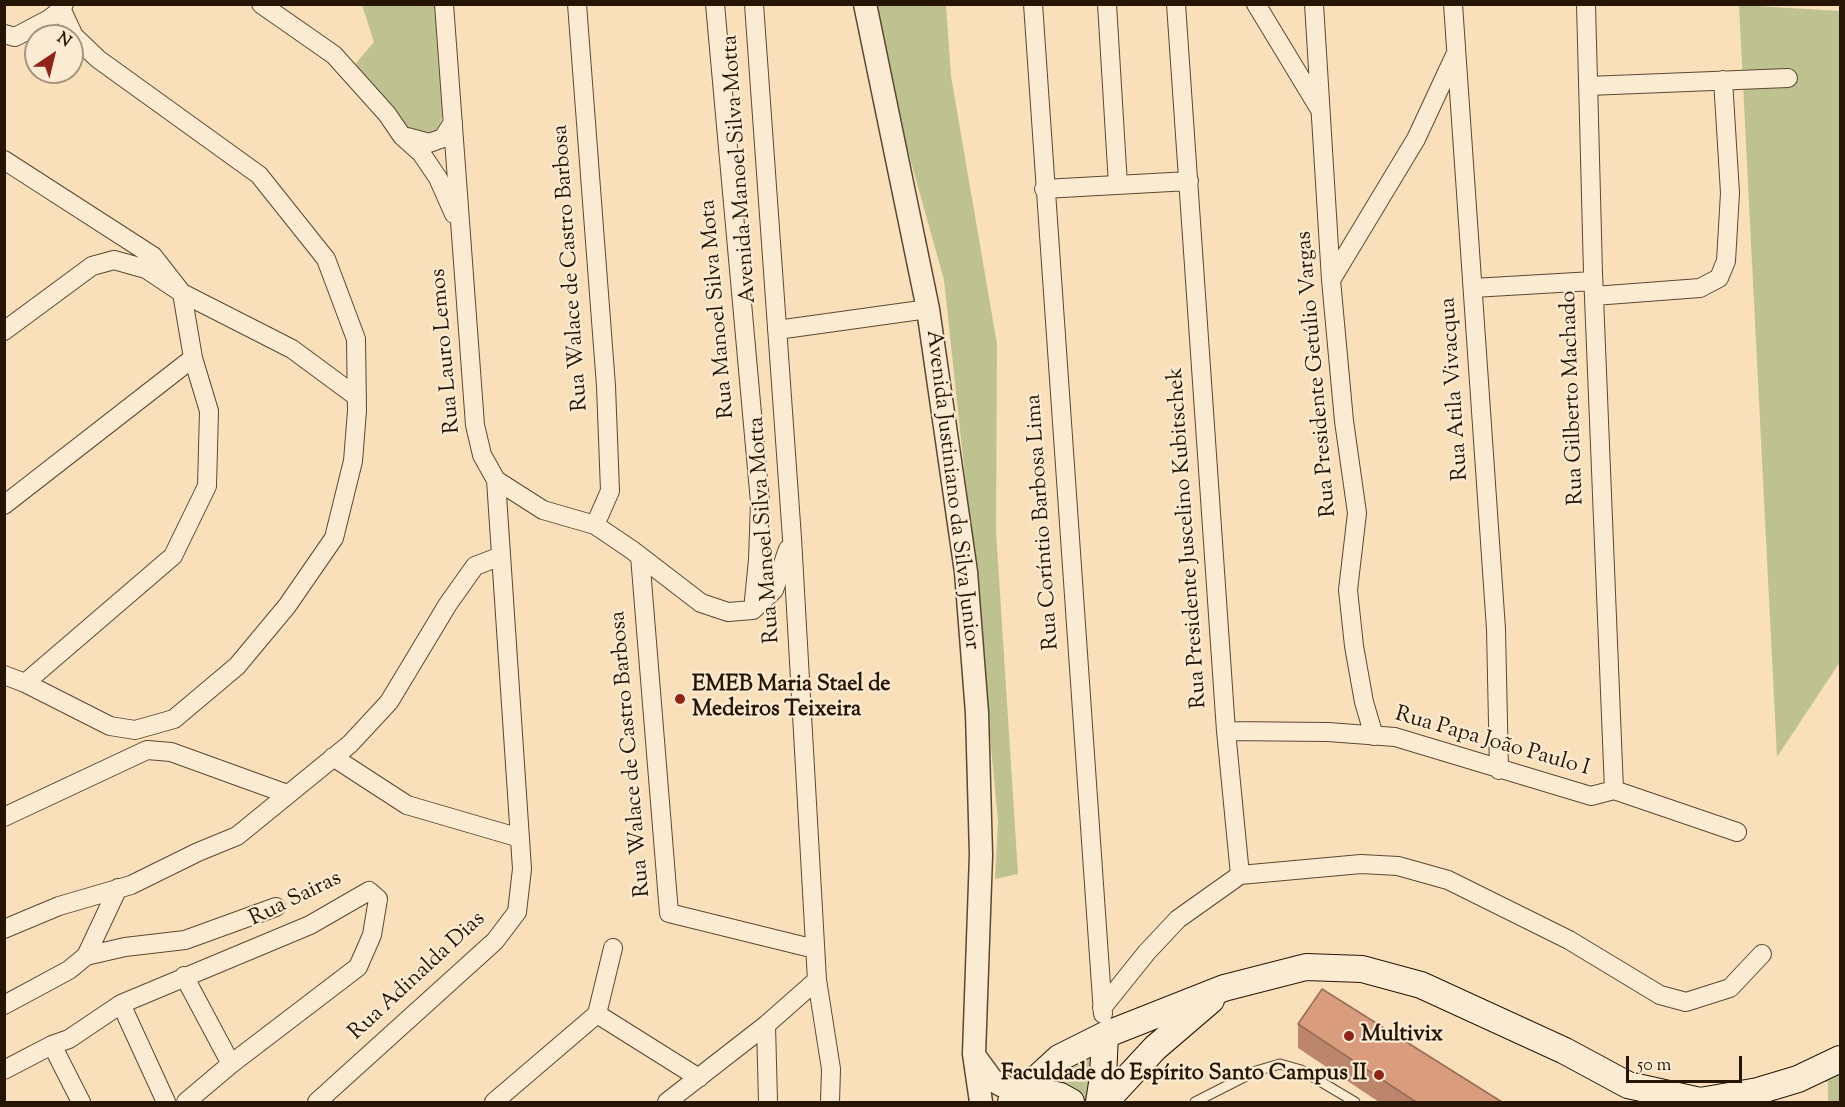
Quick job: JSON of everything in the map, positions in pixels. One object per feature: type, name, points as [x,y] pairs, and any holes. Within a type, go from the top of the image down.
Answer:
[{"type":"main road","points":[[1015,1099],[1059,1058],[1105,1035],[1224,988],[1306,966],[1362,969],[1421,985],[1565,1050],[1628,1085],[1700,1101],[1758,1091],[1798,1079],[1840,1059]]},
{"type":"main road","points":[[1106,1102],[1155,1048],[1224,988]]},
{"type":"main road","points":[[1099,1102],[1105,1035]]},
{"type":"main road","points":[[1015,1099],[1033,1092],[1047,1093],[1071,1102]]},
{"type":"street","points":[[261,4],[334,55],[387,114],[402,136],[421,153],[438,178],[459,226]]},
{"type":"street","name":"Rua Lauro Lemos","points":[[444,4],[475,425],[482,455],[496,480],[522,869]]},
{"type":"street","name":"Rua Walace de Castro Barbosa","points":[[577,4],[606,386],[610,491],[595,525]]},
{"type":"street","name":"Rua Manoel Silva Mota","points":[[715,4],[760,502],[753,610]]},
{"type":"street","name":"Avenida Manoel Silva Motta","points":[[754,4],[777,330]]},
{"type":"street","name":"Avenida Justiniano da Silva Junior","points":[[865,4],[928,309],[966,572],[977,713],[981,855],[974,1054],[981,1102]]},
{"type":"street","name":"Rua Coríntio Barbosa Lima","points":[[1033,4],[1044,189],[1105,1035]]},
{"type":"street","points":[[1107,4],[1118,185]]},
{"type":"street","name":"Rua Presidente Juscelino Kubitschek","points":[[1176,4],[1226,731],[1240,875]]},
{"type":"street","points":[[1256,4],[1322,112]]},
{"type":"street","name":"Rua Presidente Getúlio Vargas","points":[[1314,4],[1331,280],[1344,421],[1357,513],[1348,590],[1364,702],[1374,736]]},
{"type":"street","name":"Rua Atila Vivacqua","points":[[1453,4],[1496,629],[1499,770]]},
{"type":"street","name":"Rua Gilberto Machado","points":[[1586,4],[1593,289],[1614,790]]},
{"type":"street","points":[[4,34],[15,36],[49,19],[61,6],[74,36],[98,59],[259,175],[326,259],[356,339],[357,397],[353,462],[334,538],[287,606],[237,666],[174,719],[135,730],[110,726],[25,683],[4,675]]},
{"type":"street","points":[[1331,280],[1416,139],[1458,51]]},
{"type":"street","points":[[1588,86],[1788,78]]},
{"type":"street","points":[[1473,288],[1700,288],[1719,278],[1726,261],[1730,193],[1724,80]]},
{"type":"street","points":[[402,136],[429,144],[443,138],[453,122]]},
{"type":"street","points":[[4,160],[153,256],[182,293],[193,358],[209,411],[207,486],[173,556],[25,683]]},
{"type":"street","points":[[1044,189],[1188,181]]},
{"type":"street","points":[[4,331],[93,266],[114,260],[146,269],[182,293],[292,349],[357,397]]},
{"type":"street","points":[[777,330],[928,309]]},
{"type":"street","name":"Rua Manoel Silva Motta","points":[[777,330],[792,538],[817,980],[831,1069],[830,1102]]},
{"type":"street","points":[[4,505],[193,358]]},
{"type":"street","points":[[496,480],[543,510],[595,525],[701,603],[728,612],[753,610],[774,590],[792,538]]},
{"type":"street","points":[[4,929],[60,906],[130,885],[237,836],[350,744],[389,702],[448,604],[475,566],[501,556]]},
{"type":"street","name":"Rua Walace de Castro Barbosa","points":[[640,556],[669,913],[815,950]]},
{"type":"street","name":"Rua Papa João Paulo I","points":[[1226,731],[1328,732],[1395,737],[1590,796],[1614,790],[1737,832]]},
{"type":"street","points":[[4,818],[147,750],[171,752],[287,794]]},
{"type":"street","points":[[333,757],[407,805],[520,838]]},
{"type":"street","points":[[1102,1008],[1147,952],[1178,919],[1240,875],[1361,864],[1398,866],[1448,880],[1569,939],[1660,995],[1686,1002],[1730,988],[1762,954]]},
{"type":"street","name":"Rua Adinalda Dias","points":[[317,1102],[495,941],[517,912],[522,869]]},
{"type":"street","points":[[4,1005],[69,970],[86,956],[118,888]]},
{"type":"street","name":"Rua Sairas","points":[[4,1070],[52,1045],[69,1039],[121,1004],[184,976],[310,926],[369,891],[378,899],[372,935],[358,967],[231,1064],[186,1102]]},
{"type":"street","points":[[86,956],[125,947],[185,940],[276,907]]},
{"type":"street","points":[[494,1102],[597,1014],[613,948]]},
{"type":"street","points":[[184,976],[231,1064]]},
{"type":"street","points":[[667,1102],[766,1025],[817,980]]},
{"type":"street","points":[[121,1004],[166,1102]]},
{"type":"street","points":[[597,1014],[699,1077]]},
{"type":"street","points":[[766,1025],[768,1102]]},
{"type":"street","points":[[52,1045],[81,1102]]},
{"type":"street","points":[[974,1054],[992,1080],[1015,1099]]},
{"type":"lane","points":[[1195,1102],[1256,1071],[1280,1064],[1301,1070],[1355,1102]]},
{"type":"green space","points":[[362,5],[438,5],[443,115],[439,126],[428,139],[408,130],[351,69],[374,42]]},
{"type":"green space","points":[[870,5],[946,5],[951,76],[997,344],[996,531],[1018,874],[995,879],[998,821],[944,280],[880,51]]},
{"type":"green space","points":[[1739,5],[1840,11],[1840,662],[1777,757]]},
{"type":"green space","points":[[1095,1049],[1089,1102],[1044,1080]]},
{"type":"green space","points":[[1840,1049],[1840,1102],[1828,1102],[1828,1082],[1826,1082]]},
{"type":"building","points":[[1322,989],[1502,1102],[1416,1102],[1298,1024]]},
{"type":"place","name":"EMEB Maria Stael de Medeiros Teixeira","points":[[680,699]]},
{"type":"place","name":"Multivix","points":[[1349,1036]]},
{"type":"place","name":"Faculdade do Espírito Santo Campus II","points":[[1379,1075]]}]
